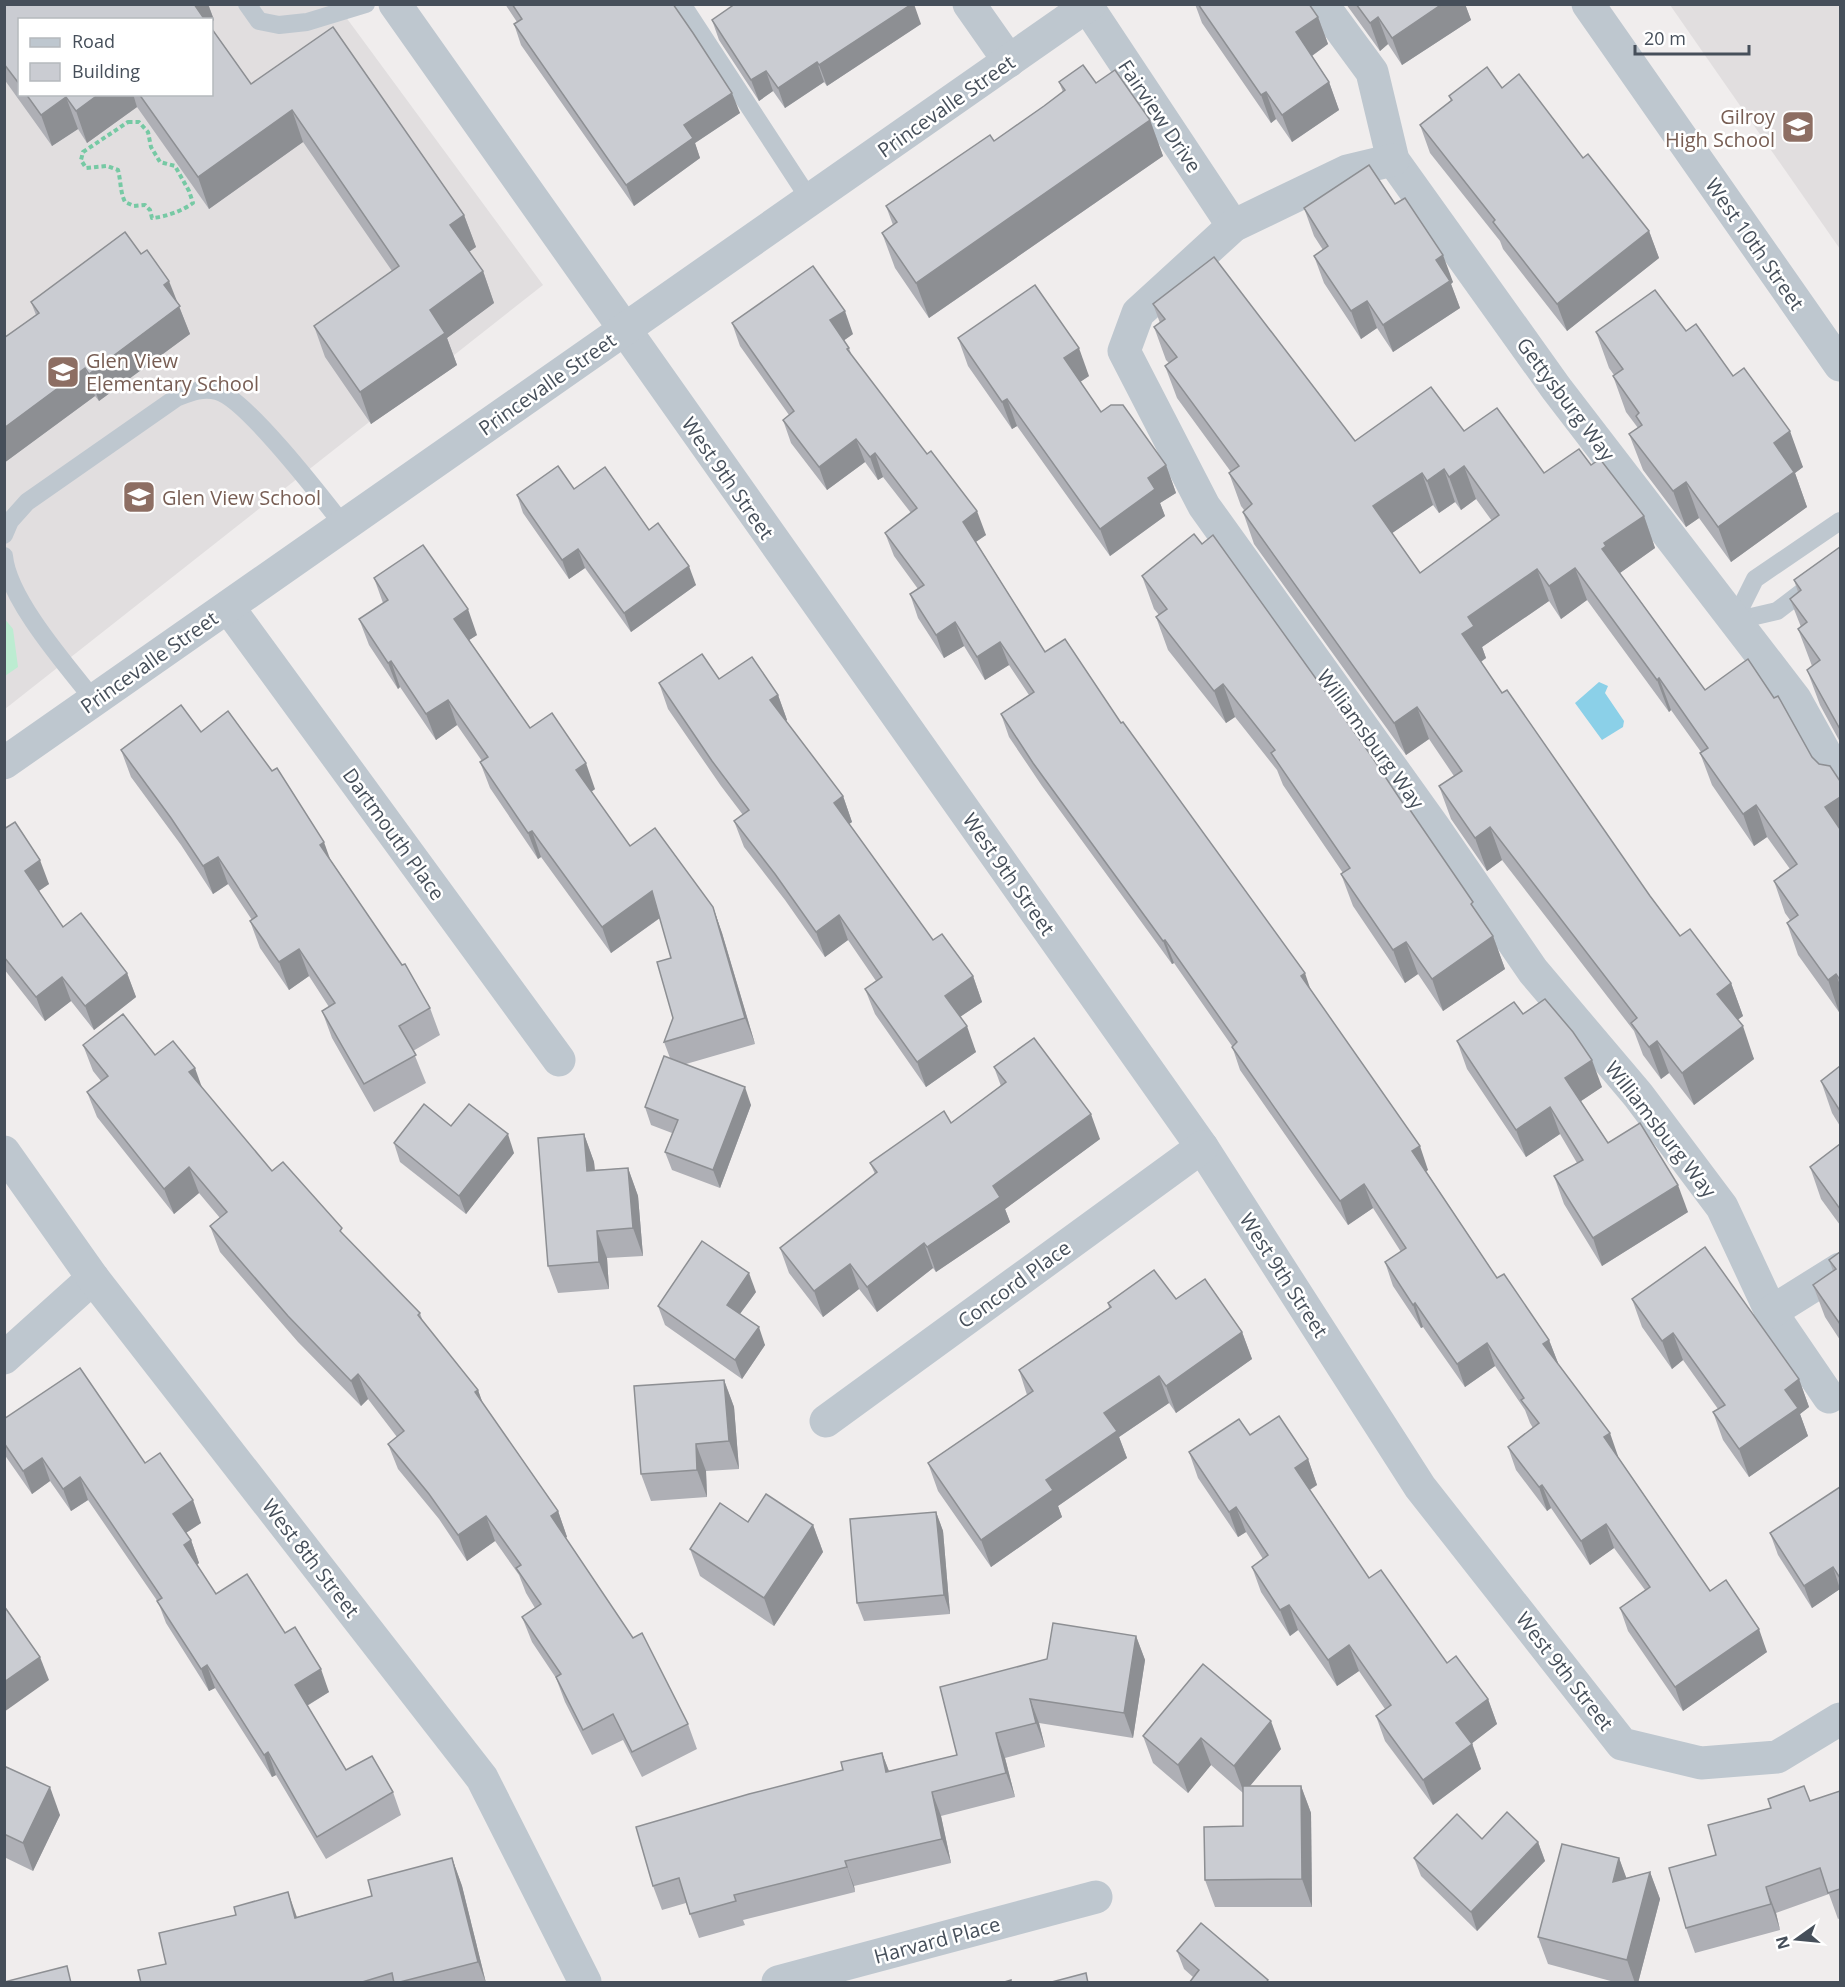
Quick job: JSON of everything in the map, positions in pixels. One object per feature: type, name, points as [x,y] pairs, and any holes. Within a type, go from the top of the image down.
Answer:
[{"type":"street","name":"West 9th Street","points":[[395,4],[1202,1147],[1420,1486],[1622,1744],[1701,1763],[1777,1757],[1840,1719]]},
{"type":"street","points":[[969,4],[1009,62]]},
{"type":"street","name":"Gettysburg Way","points":[[1322,4],[1372,72],[1393,160],[1556,388],[1795,699],[1840,780]]},
{"type":"street","name":"West 10th Street","points":[[1588,4],[1840,365]]},
{"type":"street","name":"Princevalle Street","points":[[4,763],[1089,5]]},
{"type":"street","name":"Fairview Drive","points":[[1089,5],[1233,226]]},
{"type":"street","name":"Williamsburg Way","points":[[1393,160],[1347,171],[1233,226],[1138,313],[1124,351],[1204,506],[1427,817],[1533,971],[1638,1095],[1722,1207],[1771,1312],[1829,1397]]},
{"type":"street","name":"Dartmouth Place","points":[[228,607],[559,1060]]},
{"type":"street","name":"Concord Place","points":[[826,1421],[1202,1147]]},
{"type":"street","name":"West 8th Street","points":[[4,1152],[93,1278],[482,1778],[585,1983]]},
{"type":"street","points":[[1771,1312],[1840,1269]]},
{"type":"street","points":[[4,1358],[93,1278]]},
{"type":"street","name":"Harvard Place","points":[[778,1983],[1096,1898]]},
{"type":"lane","points":[[247,4],[259,21],[279,25],[307,22],[366,4]]},
{"type":"lane","points":[[682,4],[810,200]]},
{"type":"lane","points":[[4,535],[10,521],[27,502],[176,398],[196,390],[217,391],[234,401],[262,428],[314,486],[344,526]]},
{"type":"lane","points":[[1734,621],[1755,579],[1840,521]]},
{"type":"lane","points":[[4,556],[5,566],[38,628],[94,700]]},
{"type":"lane","points":[[1734,621],[1777,611],[1840,563]]},
{"type":"path","points":[[128,122],[139,122],[148,132],[151,147],[160,162],[175,166],[189,191],[192,203],[187,208],[152,218],[150,210],[145,206],[134,206],[125,202],[120,192],[118,170],[107,166],[86,168],[81,160],[83,152],[128,122]]},
{"type":"shaded area","name":"Glen View School","points":[[5,5],[337,5],[543,285],[5,709]]},
{"type":"shaded area","name":"Gilroy High School","points":[[1670,5],[1840,5],[1840,249]]},
{"type":"green space","points":[[4,618],[13,629],[18,667],[5,676]]},
{"type":"water","points":[[1599,682],[1608,686],[1605,693],[1624,721],[1623,727],[1602,740],[1575,703]]},
{"type":"building","points":[[4,4],[194,4],[204,18],[18,18],[18,82],[4,64]]},
{"type":"building","points":[[512,4],[673,4],[732,93],[684,125],[693,138],[626,185],[514,24],[522,19]]},
{"type":"building","points":[[735,4],[912,4],[819,65],[817,62],[778,88],[766,71],[751,80],[712,20]]},
{"type":"building","points":[[1198,4],[1309,4],[1318,17],[1296,32],[1329,82],[1282,115],[1266,92],[1261,95]]},
{"type":"building","points":[[1356,4],[1442,4],[1392,38],[1378,17],[1370,23]]},
{"type":"building","points":[[333,27],[464,215],[450,225],[483,271],[430,310],[445,333],[360,392],[314,326],[399,266],[292,110],[198,177],[140,96],[213,96],[213,30],[251,84]]},
{"type":"building","points":[[1083,65],[1096,83],[1115,70],[1150,120],[916,283],[882,233],[897,222],[886,206],[990,135],[994,141],[1044,106],[1065,90],[1059,82]]},
{"type":"building","points":[[1487,67],[1502,88],[1519,74],[1583,158],[1588,154],[1649,231],[1557,304],[1493,222],[1495,220],[1420,125],[1452,100],[1449,96]]},
{"type":"building","points":[[27,96],[96,96],[76,111],[66,97],[41,115]]},
{"type":"building","points":[[1369,165],[1395,204],[1405,198],[1443,255],[1436,260],[1450,281],[1383,325],[1367,301],[1351,311],[1314,256],[1328,246],[1304,208]]},
{"type":"building","points":[[125,232],[141,254],[147,250],[169,281],[164,285],[180,306],[89,374],[85,368],[4,428],[4,338],[39,313],[31,302]]},
{"type":"building","points":[[1214,257],[1355,441],[1431,387],[1464,431],[1497,408],[1544,473],[1579,449],[1591,465],[1600,459],[1644,516],[1604,543],[1606,546],[1602,549],[1705,690],[1748,659],[1774,698],[1778,696],[1812,757],[1819,764],[1830,766],[1840,781],[1840,797],[1825,807],[1840,829],[1840,980],[1836,974],[1828,980],[1787,923],[1798,915],[1774,881],[1797,864],[1756,805],[1743,814],[1700,753],[1708,748],[1659,678],[1657,680],[1575,568],[1549,586],[1537,569],[1468,617],[1474,626],[1462,634],[1502,693],[1507,690],[1680,936],[1690,929],[1731,983],[1717,994],[1743,1026],[1682,1073],[1657,1041],[1649,1047],[1631,1023],[1637,1018],[1490,827],[1475,838],[1439,786],[1462,771],[1417,707],[1394,723],[1243,512],[1252,504],[1229,473],[1239,466],[1165,366],[1177,357],[1154,327],[1165,319],[1153,304]],"holes":[[[1464,466],[1499,515],[1420,573],[1373,506],[1422,473],[1427,481],[1444,469],[1449,477]]]},
{"type":"building","points":[[813,266],[845,311],[830,320],[849,348],[847,349],[927,454],[931,451],[977,511],[963,522],[1045,652],[1065,639],[1121,723],[1123,722],[1305,973],[1301,976],[1420,1146],[1412,1151],[1497,1278],[1504,1274],[1549,1340],[1543,1344],[1610,1433],[1604,1437],[1710,1591],[1726,1580],[1759,1629],[1675,1687],[1620,1608],[1650,1587],[1606,1524],[1581,1541],[1542,1485],[1539,1487],[1508,1447],[1539,1423],[1521,1400],[1524,1398],[1487,1343],[1457,1364],[1415,1303],[1413,1305],[1385,1262],[1406,1248],[1364,1184],[1340,1201],[1232,1047],[1237,1042],[1165,940],[1163,941],[1033,763],[1001,714],[1034,692],[1000,642],[977,657],[955,622],[936,635],[910,594],[924,585],[885,533],[917,508],[875,453],[870,457],[856,439],[819,467],[783,420],[794,411],[732,323]]},
{"type":"building","points":[[1035,285],[1079,348],[1064,358],[1101,412],[1111,405],[1123,405],[1166,465],[1148,478],[1155,489],[1100,529],[1007,399],[1002,402],[958,338]]},
{"type":"building","points":[[1655,290],[1686,331],[1696,324],[1733,376],[1744,368],[1790,431],[1774,443],[1794,472],[1718,527],[1686,482],[1673,491],[1629,434],[1642,425],[1636,416],[1639,413],[1613,376],[1623,369],[1596,332]]},
{"type":"building","points":[[558,466],[574,489],[605,467],[649,530],[658,523],[689,566],[624,613],[578,549],[562,560],[517,495]]},
{"type":"building","points":[[1194,534],[1202,544],[1213,535],[1406,808],[1408,807],[1473,902],[1471,904],[1493,936],[1432,979],[1406,942],[1393,950],[1341,874],[1350,868],[1271,753],[1275,750],[1223,684],[1214,691],[1156,617],[1167,609],[1142,576]]},
{"type":"building","points":[[423,545],[468,609],[454,619],[530,728],[552,713],[586,763],[576,770],[630,846],[655,828],[713,907],[745,1018],[664,1042],[673,1018],[657,962],[671,958],[652,891],[602,927],[532,831],[528,833],[480,762],[488,757],[448,700],[426,714],[391,661],[388,663],[359,619],[388,600],[374,578]]},
{"type":"building","points":[[1840,547],[1840,729],[1807,670],[1820,660],[1798,629],[1807,622],[1790,599],[1801,590],[1794,580]]},
{"type":"building","points":[[702,654],[719,679],[752,657],[778,695],[770,700],[843,796],[834,803],[933,940],[942,934],[973,976],[945,996],[967,1026],[917,1062],[865,989],[882,977],[839,915],[816,932],[734,821],[749,810],[712,761],[659,683]]},
{"type":"building","points":[[181,705],[201,732],[228,711],[272,771],[277,768],[324,842],[320,845],[402,965],[405,964],[430,1008],[399,1026],[416,1055],[364,1084],[322,1011],[335,1003],[299,949],[279,962],[250,921],[257,916],[218,857],[203,866],[121,750]]},
{"type":"building","points":[[15,822],[40,860],[25,871],[63,927],[81,913],[127,973],[85,1006],[62,977],[36,997],[4,957],[4,829]]},
{"type":"building","points":[[1545,999],[1573,1032],[1592,1060],[1565,1078],[1608,1143],[1640,1123],[1678,1185],[1593,1238],[1554,1176],[1583,1160],[1550,1107],[1516,1130],[1457,1041],[1514,1002],[1523,1014]]},
{"type":"building","points":[[123,1014],[155,1055],[173,1041],[195,1068],[189,1072],[272,1171],[283,1162],[342,1228],[340,1231],[420,1313],[418,1315],[478,1390],[475,1392],[558,1511],[551,1516],[633,1638],[642,1633],[688,1724],[632,1752],[613,1714],[583,1730],[556,1677],[561,1674],[522,1617],[541,1604],[516,1568],[521,1565],[486,1516],[458,1535],[429,1494],[388,1444],[404,1431],[358,1374],[351,1381],[288,1316],[210,1226],[227,1212],[189,1167],[164,1189],[87,1092],[108,1076],[83,1045]]},
{"type":"building","points":[[1034,1038],[1091,1114],[993,1186],[1000,1197],[927,1247],[924,1243],[867,1287],[850,1264],[814,1291],[780,1248],[877,1172],[870,1163],[944,1111],[951,1123],[1006,1082],[994,1067]]},
{"type":"building","points":[[664,1056],[745,1087],[713,1170],[665,1152],[678,1120],[645,1107]]},
{"type":"building","points":[[1840,1066],[1840,1111],[1821,1081]]},
{"type":"building","points":[[424,1104],[451,1126],[469,1104],[508,1134],[459,1196],[394,1143]]},
{"type":"building","points":[[584,1134],[587,1171],[628,1168],[633,1228],[597,1231],[599,1262],[548,1266],[538,1138]]},
{"type":"building","points":[[1840,1144],[1840,1209],[1810,1167]]},
{"type":"building","points":[[702,1241],[749,1273],[727,1305],[759,1327],[735,1360],[658,1306]]},
{"type":"building","points":[[1705,1247],[1799,1379],[1785,1390],[1798,1408],[1739,1449],[1713,1412],[1725,1405],[1673,1333],[1662,1341],[1632,1299]]},
{"type":"building","points":[[1840,1252],[1840,1324],[1813,1285],[1836,1269],[1829,1260]]},
{"type":"building","points":[[1154,1270],[1176,1299],[1205,1279],[1242,1332],[1166,1386],[1159,1376],[1104,1413],[1117,1431],[1046,1480],[1053,1490],[981,1540],[928,1463],[1033,1391],[1019,1370],[1111,1307],[1108,1303]]},
{"type":"building","points":[[80,1368],[145,1463],[160,1453],[193,1500],[173,1514],[191,1540],[184,1545],[216,1594],[247,1574],[285,1633],[295,1627],[321,1669],[295,1685],[346,1770],[372,1756],[393,1792],[317,1837],[268,1752],[264,1755],[207,1665],[201,1669],[157,1601],[162,1598],[80,1477],[63,1489],[42,1458],[23,1471],[4,1443],[4,1419]]},
{"type":"building","points":[[724,1380],[729,1441],[696,1444],[697,1470],[641,1474],[634,1386]]},
{"type":"building","points":[[1279,1416],[1308,1459],[1295,1468],[1369,1578],[1381,1570],[1447,1663],[1456,1656],[1488,1699],[1456,1723],[1472,1744],[1423,1780],[1376,1716],[1391,1705],[1349,1645],[1328,1660],[1289,1605],[1280,1610],[1252,1567],[1268,1555],[1236,1507],[1229,1512],[1189,1452],[1239,1419],[1250,1435]]},
{"type":"building","points":[[1840,1487],[1840,1578],[1833,1567],[1804,1586],[1770,1533]]},
{"type":"building","points":[[766,1494],[813,1525],[764,1598],[690,1549],[720,1503],[748,1522]]},
{"type":"building","points":[[936,1512],[944,1595],[857,1603],[850,1519]]},
{"type":"building","points":[[4,1606],[40,1657],[4,1682]]},
{"type":"building","points":[[1053,1623],[1136,1636],[1124,1713],[1030,1699],[1036,1723],[996,1733],[1006,1773],[932,1792],[942,1839],[845,1861],[847,1867],[734,1895],[736,1901],[690,1914],[679,1878],[653,1886],[636,1827],[749,1794],[843,1770],[841,1762],[882,1753],[886,1772],[957,1755],[940,1687],[1047,1659]]},
{"type":"building","points":[[1203,1664],[1271,1721],[1234,1766],[1201,1738],[1178,1765],[1143,1736]]},
{"type":"building","points":[[4,1766],[50,1787],[23,1843],[4,1834]]},
{"type":"building","points":[[1243,1786],[1301,1786],[1302,1879],[1205,1880],[1204,1827],[1243,1826]]},
{"type":"building","points":[[1804,1786],[1810,1801],[1840,1791],[1840,1889],[1828,1893],[1820,1868],[1766,1887],[1771,1904],[1686,1928],[1669,1868],[1716,1855],[1708,1825],[1771,1808],[1768,1799]]},
{"type":"building","points":[[1507,1812],[1538,1842],[1471,1912],[1414,1858],[1457,1814],[1482,1839]]},
{"type":"building","points":[[1562,1844],[1619,1858],[1613,1882],[1650,1872],[1627,1960],[1538,1937]]},
{"type":"building","points":[[452,1858],[478,1962],[396,1983],[394,1983],[392,1973],[359,1983],[141,1983],[138,1970],[166,1964],[159,1933],[236,1915],[234,1907],[288,1892],[295,1918],[372,1896],[368,1880]]},
{"type":"building","points":[[1201,1923],[1268,1980],[1266,1983],[1189,1983],[1199,1970],[1177,1951]]},
{"type":"building","points":[[67,1966],[71,1983],[4,1983],[4,1982]]},
{"type":"building","points":[[1086,1973],[1088,1983],[1048,1983]]},
{"type":"place","name":"Gilroy High School","points":[[1798,127]]},
{"type":"place","name":"Glen View Elementary School","points":[[63,372]]},
{"type":"place","name":"Glen View School","points":[[139,497]]}]
